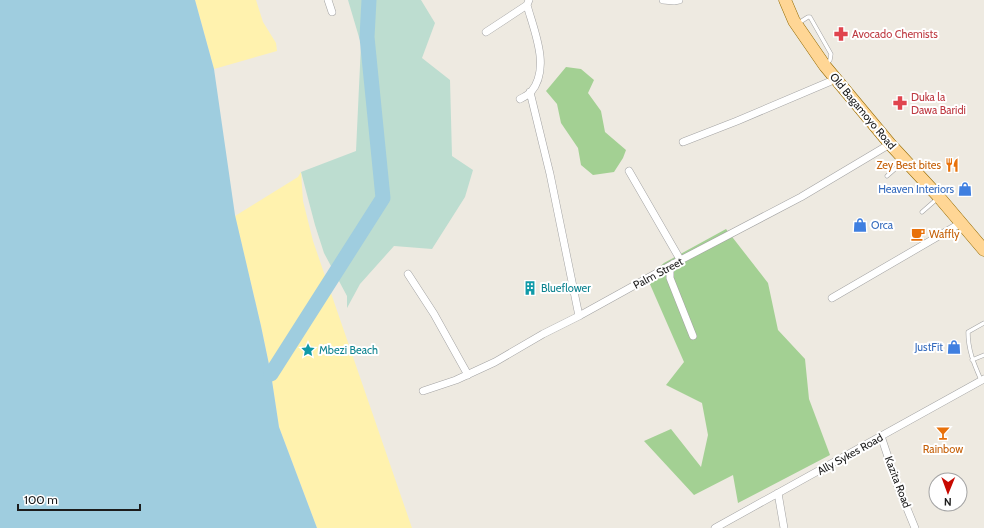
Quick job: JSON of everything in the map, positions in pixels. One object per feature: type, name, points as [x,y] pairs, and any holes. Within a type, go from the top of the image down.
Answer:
[{"type":"main road","name":"Old Bagamoyo Road","points":[[785,0],[796,24],[825,66],[890,144],[984,250]]},
{"type":"street","points":[[328,0],[332,12]]},
{"type":"street","points":[[663,0],[679,0]]},
{"type":"street","points":[[486,32],[528,2],[540,53],[540,66],[537,80],[530,92],[520,99]]},
{"type":"street","points":[[683,142],[737,122],[836,79]]},
{"type":"street","points":[[530,92],[550,174],[579,316]]},
{"type":"street","name":"Palm Street","points":[[423,391],[468,375],[495,362],[543,334],[800,197],[890,144]]},
{"type":"street","points":[[630,171],[680,261]]},
{"type":"street","points":[[832,298],[961,223]]},
{"type":"street","points":[[673,264],[670,270],[670,278],[693,336]]},
{"type":"street","points":[[408,274],[434,314],[468,375]]},
{"type":"street","name":"Ally Sykes Road","points":[[716,528],[983,380]]},
{"type":"street","name":"Kazita Road","points":[[881,436],[897,484],[915,528]]},
{"type":"street","points":[[778,493],[784,528]]},
{"type":"lane","points":[[887,176],[905,160]]},
{"type":"lane","points":[[922,212],[939,198]]},
{"type":"lane","points":[[983,380],[972,360],[968,345],[968,332],[984,323]]},
{"type":"lane","points":[[972,360],[984,355]]},
{"type":"green space","points":[[348,0],[421,0],[435,23],[422,58],[450,80],[452,156],[473,170],[465,197],[432,249],[394,246],[360,284],[347,308],[347,296],[324,253],[301,172],[356,151],[361,44]]},
{"type":"green space","points":[[566,67],[581,69],[594,80],[588,93],[601,111],[605,132],[626,150],[614,172],[593,175],[581,165],[578,148],[561,123],[557,104],[546,91]]},
{"type":"green space","points":[[726,229],[768,283],[778,330],[805,359],[809,399],[830,455],[738,503],[733,475],[694,495],[644,441],[671,429],[701,467],[708,435],[702,403],[666,385],[684,362],[649,282],[658,268],[664,263]]},
{"type":"sand","points":[[195,0],[256,0],[263,22],[276,43],[277,51],[214,69]]},
{"type":"sand","name":"Mbezi Beach","points":[[301,172],[303,201],[313,241],[412,528],[317,528],[279,427],[271,374],[261,326],[235,216],[298,177]]},
{"type":"water","points":[[0,0],[195,0],[214,69],[235,215],[271,374],[279,427],[317,528],[0,528]]},
{"type":"waterway","points":[[271,374],[383,198],[367,37],[369,0]]},
{"type":"place","name":"Avocado Chemists","points":[[841,34]]},
{"type":"place","name":"Duka la Dawa Baridi","points":[[900,103]]},
{"type":"place","name":"Zey Best bites","points":[[952,165]]},
{"type":"place","name":"Heaven Interiors","points":[[965,189]]},
{"type":"place","name":"Orca","points":[[860,225]]},
{"type":"place","name":"Waffly","points":[[918,234]]},
{"type":"place","name":"Blueflower","points":[[530,288]]},
{"type":"place","name":"JustFit","points":[[954,347]]},
{"type":"place","name":"Mbezi Beach","points":[[308,350]]},
{"type":"place","name":"Rainbow","points":[[943,433]]}]
